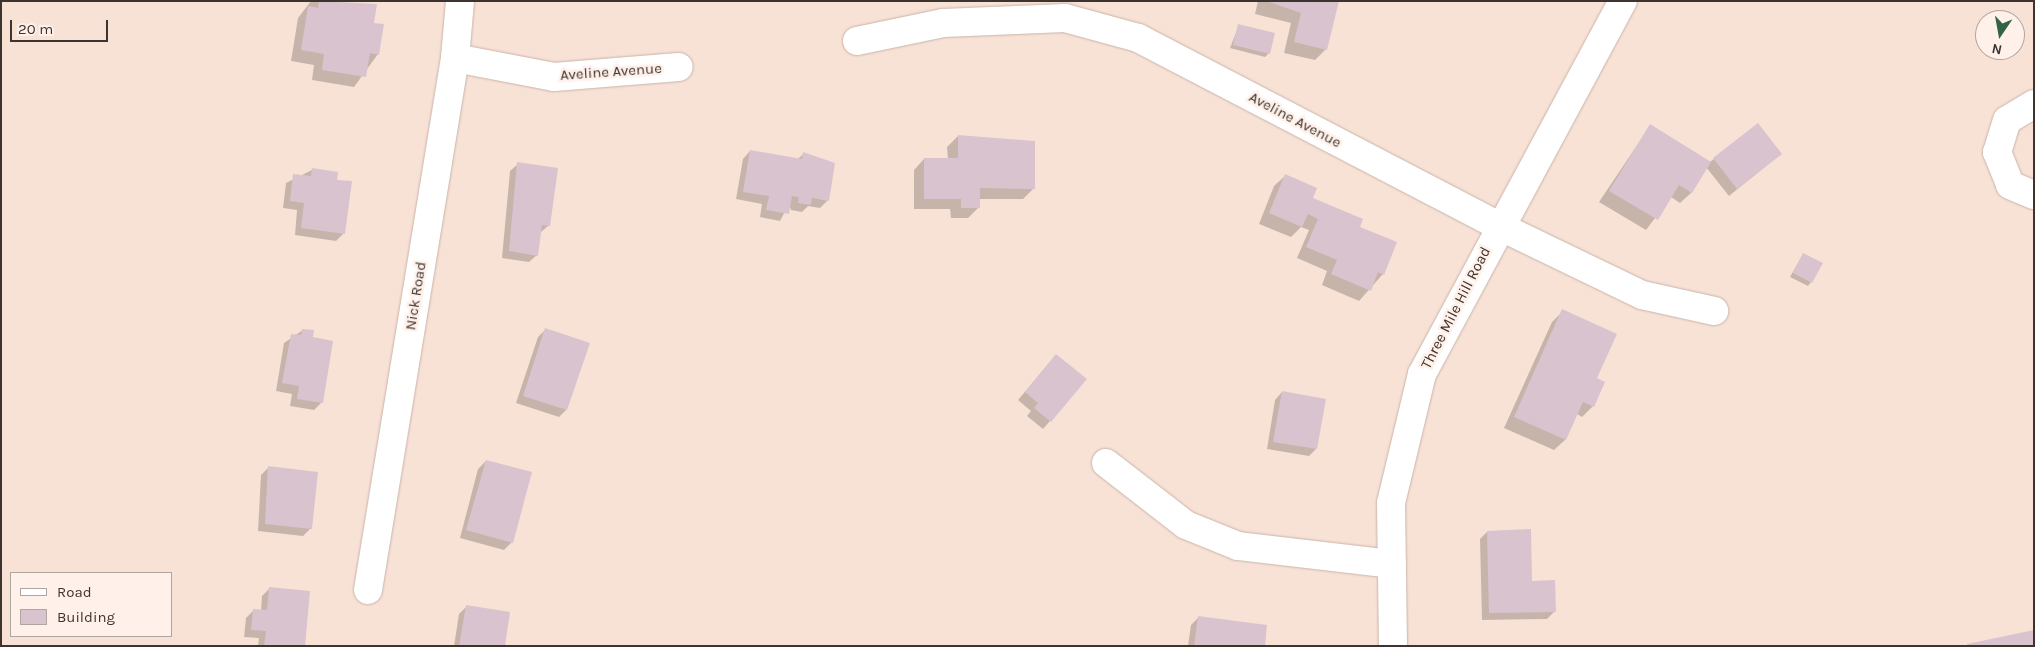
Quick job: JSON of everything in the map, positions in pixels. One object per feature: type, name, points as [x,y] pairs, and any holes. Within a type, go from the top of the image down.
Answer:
[{"type":"street","name":"Nick Road","points":[[368,590],[455,58],[460,1]]},
{"type":"street","name":"Three Mile Hill Road","points":[[1393,646],[1391,503],[1422,374],[1499,226],[1623,1]]},
{"type":"street","name":"Aveline Avenue","points":[[857,41],[943,23],[1066,18],[1138,38],[1499,226],[1642,295],[1714,311]]},
{"type":"street","name":"Aveline Avenue","points":[[455,58],[554,77],[679,67]]},
{"type":"street","points":[[2034,104],[2007,120],[1997,152],[2010,186],[2034,195]]},
{"type":"street","points":[[1106,463],[1186,525],[1238,546],[1392,564]]},
{"type":"building","points":[[319,1],[377,4],[374,23],[384,24],[379,55],[370,53],[366,77],[322,70],[324,54],[301,50],[308,6],[318,8]]},
{"type":"building","points":[[1266,1],[1339,1],[1327,50],[1294,42],[1301,13]]},
{"type":"building","points":[[1238,24],[1275,33],[1270,54],[1233,45]]},
{"type":"building","points":[[1758,123],[1782,154],[1737,189],[1713,158]]},
{"type":"building","points":[[1650,124],[1711,162],[1692,193],[1679,185],[1658,220],[1609,191]]},
{"type":"building","points":[[958,135],[1035,141],[1035,189],[980,188],[980,208],[961,208],[961,199],[924,199],[924,158],[958,158]]},
{"type":"building","points":[[750,150],[802,159],[803,152],[835,163],[829,201],[812,198],[811,205],[798,203],[799,197],[792,196],[789,214],[766,210],[769,196],[743,192]]},
{"type":"building","points":[[517,162],[558,168],[550,226],[542,225],[538,256],[509,251]]},
{"type":"building","points":[[312,168],[338,172],[337,180],[352,181],[345,234],[301,228],[304,203],[290,201],[293,174],[311,176]]},
{"type":"building","points":[[1285,174],[1317,188],[1313,198],[1363,219],[1360,227],[1397,242],[1384,275],[1378,272],[1371,291],[1331,274],[1337,260],[1306,247],[1318,219],[1308,214],[1302,227],[1269,213]]},
{"type":"building","points":[[1803,253],[1823,263],[1812,283],[1793,273]]},
{"type":"building","points":[[1562,309],[1617,334],[1597,378],[1605,382],[1594,407],[1583,402],[1566,440],[1514,417]]},
{"type":"building","points":[[545,328],[590,343],[567,410],[523,396]]},
{"type":"building","points":[[302,329],[314,330],[313,337],[333,341],[323,403],[297,399],[299,386],[282,383],[291,334],[301,335]]},
{"type":"building","points":[[1056,354],[1087,379],[1051,422],[1034,408],[1038,403],[1025,392]]},
{"type":"building","points":[[1282,391],[1326,399],[1317,449],[1273,442]]},
{"type":"building","points":[[486,460],[532,472],[513,543],[466,530]]},
{"type":"building","points":[[268,466],[318,472],[312,529],[265,524]]},
{"type":"building","points":[[1531,529],[1532,581],[1555,580],[1556,612],[1489,613],[1487,531]]},
{"type":"building","points":[[269,587],[310,591],[305,646],[264,646],[266,631],[251,630],[253,609],[267,610]]},
{"type":"building","points":[[466,605],[510,612],[505,646],[459,646]]},
{"type":"building","points":[[1198,616],[1267,625],[1265,646],[1194,646]]},
{"type":"building","points":[[2034,630],[2034,646],[1967,646],[1967,644]]}]
